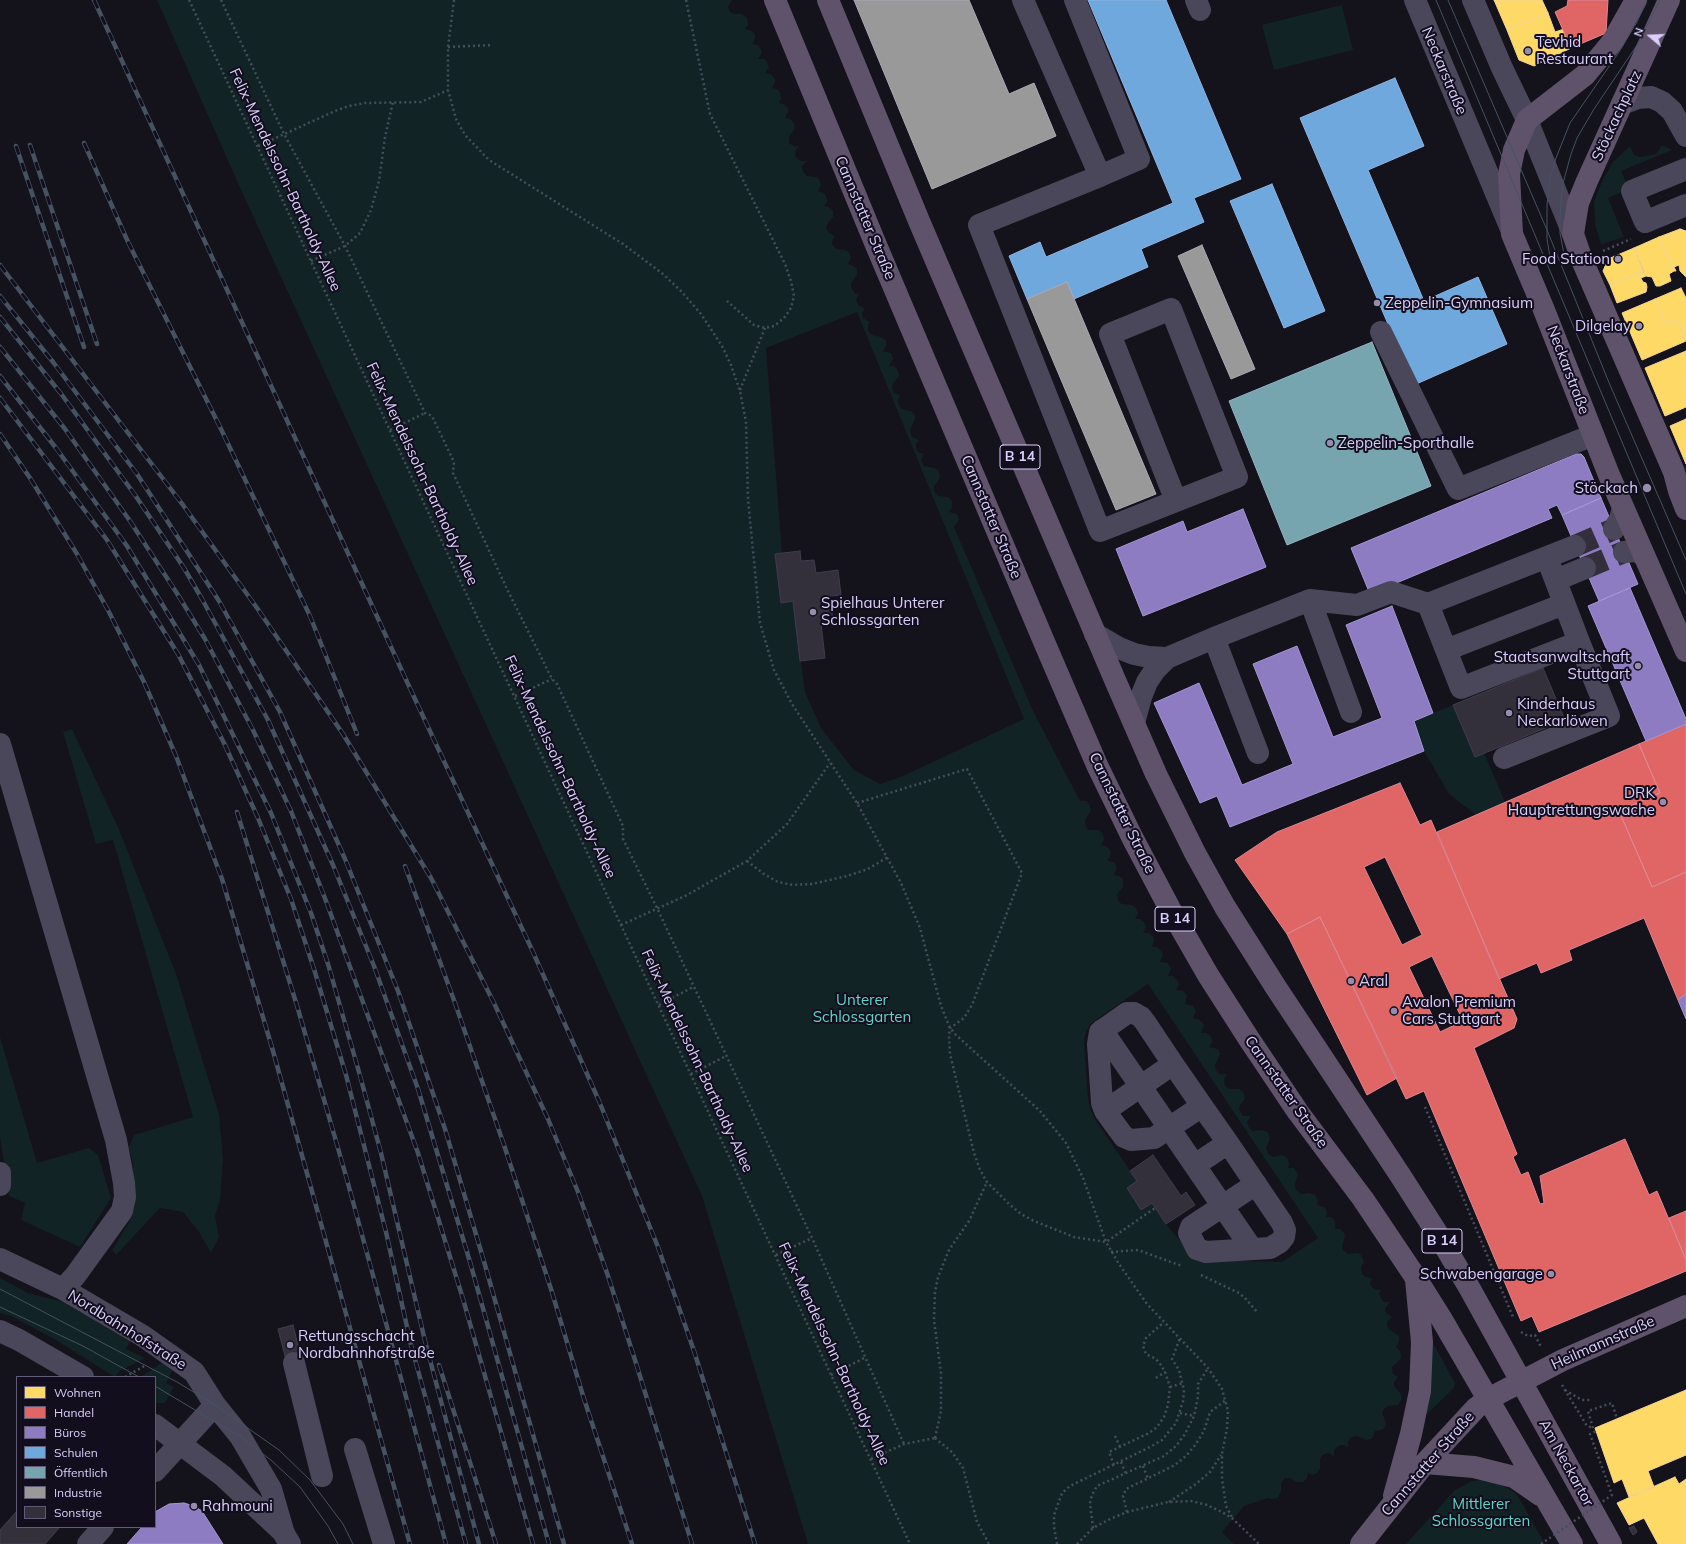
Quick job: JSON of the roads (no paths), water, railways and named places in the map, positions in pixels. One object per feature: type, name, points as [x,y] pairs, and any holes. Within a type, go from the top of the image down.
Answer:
[{"type":"main road","name":"Cannstatter Straße","points":[[775,0],[879,252],[1048,651],[1097,765],[1132,837],[1174,916],[1208,975],[1249,1040],[1298,1112],[1363,1199],[1414,1275],[1488,1399],[1476,1408],[1425,1463],[1361,1544]]},
{"type":"main road","name":"B 14","points":[[828,0],[919,221],[1095,634],[1176,813],[1225,907],[1274,986],[1400,1174],[1437,1233],[1521,1381]]},
{"type":"main road","points":[[1512,234],[1509,174],[1514,150],[1527,120],[1585,75],[1614,41],[1636,0]]},
{"type":"main road","name":"Stöckachplatz","points":[[1573,234],[1578,203],[1669,0]]},
{"type":"main road","name":"Neckarstraße","points":[[1512,234],[1623,508],[1634,554],[1686,650]]},
{"type":"main road","points":[[1573,234],[1582,260],[1674,472],[1686,509]]},
{"type":"main road","points":[[1390,1507],[1395,1495],[1420,1392],[1422,1342],[1418,1307],[1418,1288],[1414,1275]]},
{"type":"main road","name":"Heilmannstraße","points":[[1488,1399],[1563,1360],[1685,1308]]},
{"type":"main road","name":"Am Neckartor","points":[[1521,1381],[1612,1544]]},
{"type":"main road","name":"B 14","points":[[1488,1399],[1572,1544]]},
{"type":"main road","points":[[1425,1463],[1474,1467],[1514,1477],[1545,1497]]},
{"type":"street","points":[[1023,0],[1100,176]]},
{"type":"street","points":[[1075,0],[1139,159],[979,225],[1100,531],[1237,477],[1171,309],[1110,334],[1176,501]]},
{"type":"street","name":"Neckarstraße","points":[[1415,0],[1512,234]]},
{"type":"street","points":[[1473,0],[1502,68],[1527,120],[1573,234]]},
{"type":"street","points":[[1622,104],[1638,98],[1651,97],[1662,102],[1672,111],[1686,136]]},
{"type":"street","points":[[1684,170],[1632,191],[1645,222],[1686,205]]},
{"type":"street","points":[[1381,332],[1458,490],[1593,435]]},
{"type":"street","points":[[1614,529],[1620,519],[1623,508]]},
{"type":"street","points":[[1134,723],[1140,697],[1155,670],[1167,658],[1214,638],[1310,600],[1357,605],[1391,592],[1428,604],[1575,546]]},
{"type":"street","points":[[1504,758],[1609,716],[1547,558]]},
{"type":"street","points":[[1556,580],[1585,568]]},
{"type":"street","points":[[1310,600],[1351,712]]},
{"type":"street","points":[[1428,604],[1461,688],[1579,642]]},
{"type":"street","points":[[1446,650],[1564,604]]},
{"type":"street","points":[[1095,634],[1113,646],[1134,654],[1167,658]]},
{"type":"street","points":[[1214,638],[1258,753]]},
{"type":"street","points":[[0,744],[113,1129],[124,1184],[125,1197],[122,1211],[75,1276],[63,1289],[28,1285],[0,1271]]},
{"type":"street","points":[[1202,1106],[1151,1138],[1128,1139],[1121,1135],[1105,1111],[1101,1099],[1098,1044],[1099,1036],[1102,1030],[1127,1013],[1138,1015],[1145,1022],[1256,1184],[1285,1230],[1284,1236],[1276,1246],[1270,1248],[1206,1252],[1199,1251],[1195,1247],[1189,1233],[1191,1227],[1256,1184]]},
{"type":"street","points":[[1102,1030],[1252,1249]]},
{"type":"street","points":[[1105,1111],[1173,1064]]},
{"type":"street","points":[[1195,1164],[1228,1143]]},
{"type":"street","points":[[0,1173],[0,1185]]},
{"type":"street","name":"Nordbahnhofstraße","points":[[0,1259],[63,1289],[143,1336],[194,1372],[215,1405],[240,1436],[271,1488],[287,1539]]},
{"type":"street","points":[[0,1331],[19,1340],[81,1376]]},
{"type":"street","points":[[294,1363],[322,1476]]},
{"type":"street","points":[[156,1470],[215,1405]]},
{"type":"street","name":"Nordbahnhofstraße","points":[[156,1426],[223,1476],[287,1539]]},
{"type":"street","points":[[355,1449],[384,1544]]},
{"type":"street","points":[[88,1544],[102,1528]]},
{"type":"tunnel","points":[[1575,546],[1614,529]]},
{"type":"tunnel","points":[[1585,568],[1624,552]]},
{"type":"tram line","points":[[1436,0],[1686,594]]},
{"type":"tram line","points":[[1448,0],[1547,230],[1610,385],[1686,560]]},
{"type":"tram line","points":[[1551,263],[1547,239],[1547,205],[1550,178],[1556,158],[1570,123],[1619,52],[1637,22],[1647,0]]},
{"type":"tram line","points":[[1566,265],[1560,233],[1560,218],[1562,187],[1571,154],[1577,138],[1594,109],[1637,45],[1660,0]]},
{"type":"tram line","points":[[0,1289],[177,1382],[215,1405],[279,1450],[310,1480],[343,1524],[353,1544]]},
{"type":"tram line","points":[[0,1307],[83,1346],[137,1376]]},
{"type":"tram line","points":[[156,1387],[240,1436],[272,1461],[300,1487],[328,1526],[338,1544]]},
{"type":"railway","points":[[94,0],[408,684],[533,952],[599,1101],[658,1247],[694,1351],[755,1544]]},
{"type":"railway","points":[[84,143],[128,242],[221,429],[310,616],[357,734]]},
{"type":"railway","points":[[30,145],[97,344]]},
{"type":"railway","points":[[16,146],[84,347]]},
{"type":"railway","points":[[0,265],[183,505],[257,608],[343,734],[431,878],[493,1001],[548,1119],[578,1192],[607,1273],[692,1544]]},
{"type":"railway","points":[[0,296],[53,362],[137,474],[219,601],[280,712],[345,859],[398,991],[425,1070],[445,1129],[485,1265],[564,1544]]},
{"type":"railway","points":[[0,317],[62,395],[135,495],[184,568],[268,720],[333,865],[374,966],[418,1089],[470,1262],[549,1544]]},
{"type":"railway","points":[[0,347],[65,429],[130,521],[178,595],[205,639],[253,730],[291,811],[326,901],[418,1153],[463,1299],[533,1544]]},
{"type":"railway","points":[[0,376],[56,448],[127,546],[199,665],[271,813],[311,913],[328,964],[359,1072],[381,1153],[425,1341],[479,1544]]},
{"type":"railway","points":[[0,398],[107,540],[178,654],[224,743],[258,818],[291,899],[346,1075],[386,1232],[411,1345],[466,1544]]},
{"type":"railway","points":[[0,434],[30,478],[77,554],[109,612],[144,682],[176,756],[222,879],[273,1051],[410,1544]]},
{"type":"railway","points":[[237,812],[298,1009],[346,1176],[446,1544]]},
{"type":"railway","points":[[405,866],[455,1003],[504,1145],[551,1289],[584,1399],[632,1544]]},
{"type":"railway","points":[[439,1365],[496,1544]]},
{"type":"place","name":"Tevhid Restaurant","points":[[1528,51]]},
{"type":"place","name":"Food Station","points":[[1618,259]]},
{"type":"place","name":"Zeppelin-Gymnasium","points":[[1377,303]]},
{"type":"place","name":"Dilgelay","points":[[1639,326]]},
{"type":"place","name":"Zeppelin-Sporthalle","points":[[1330,443]]},
{"type":"place","name":"Stöckach","points":[[1647,488]]},
{"type":"place","name":"Spielhaus Unterer Schlossgarten","points":[[813,612]]},
{"type":"place","name":"Staatsanwaltschaft Stuttgart","points":[[1638,666]]},
{"type":"place","name":"Kinderhaus Neckarlöwen","points":[[1509,713]]},
{"type":"place","name":"DRK Hauptrettungswache","points":[[1663,802]]},
{"type":"place","name":"Aral","points":[[1351,981]]},
{"type":"place","name":"Avalon Premium Cars Stuttgart","points":[[1394,1011]]},
{"type":"place","name":"Schwabengarage","points":[[1551,1274]]},
{"type":"place","name":"Rettungsschacht Nordbahnhofstraße","points":[[290,1345]]},
{"type":"place","name":"Rahmouni","points":[[194,1506]]},
{"type":"park label","name":"Unterer Schlossgarten","points":[[862,1008]]},
{"type":"park label","name":"Mittlerer Schlossgarten","points":[[1481,1512]]}]
